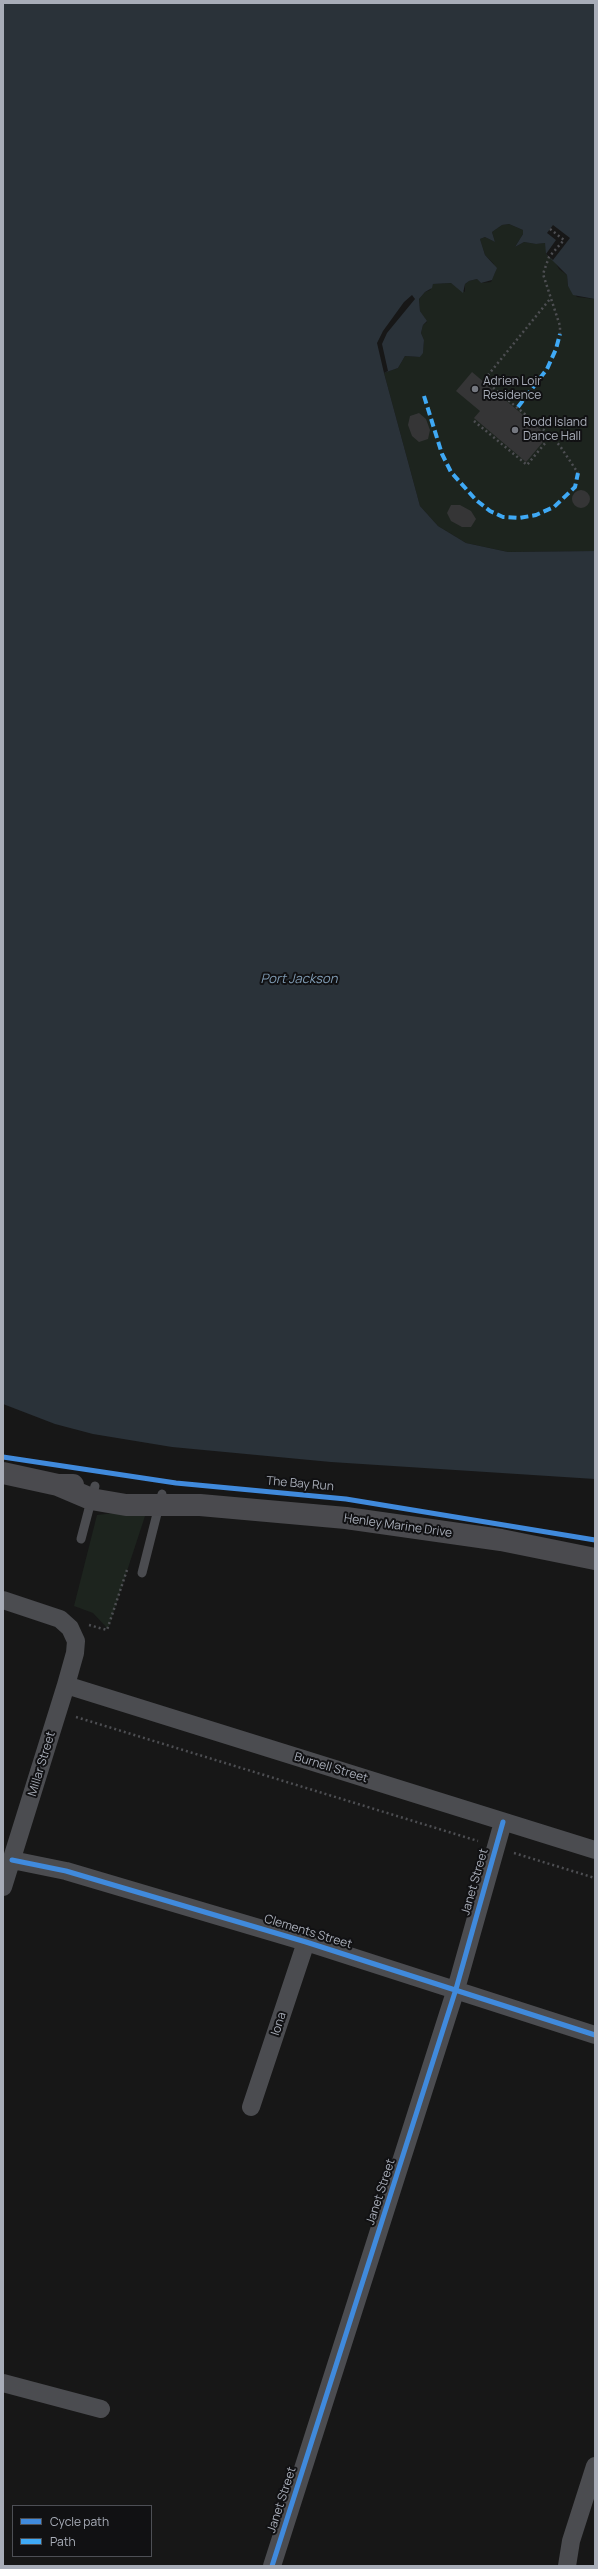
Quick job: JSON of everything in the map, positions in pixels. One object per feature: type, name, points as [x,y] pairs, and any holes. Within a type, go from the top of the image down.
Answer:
[{"type":"main road","name":"Henley Marine Drive","points":[[3,1473],[93,1492],[126,1505],[161,1500],[346,1518],[501,1540],[595,1559]]},
{"type":"street","name":"Millar Street","points":[[3,1600],[60,1619],[70,1628],[76,1641],[76,1653],[4,1882]]},
{"type":"street","name":"Burnell Street","points":[[66,1685],[595,1850]]},
{"type":"street","name":"Janet Street","points":[[272,2566],[456,1989],[502,1822]]},
{"type":"street","name":"Clements Street","points":[[12,1860],[66,1871],[306,1942],[456,1989],[595,2035]]},
{"type":"street","name":"Iona","points":[[251,2107],[306,1942]]},
{"type":"street","points":[[3,2383],[101,2409]]},
{"type":"street","points":[[567,2566],[571,2541],[595,2466]]},
{"type":"lane","points":[[80,1539],[93,1492]]},
{"type":"lane","points":[[142,1573],[161,1500]]},
{"type":"path","points":[[550,229],[564,240],[549,257],[544,267],[543,274],[560,326],[560,334]]},
{"type":"path","points":[[550,299],[484,380],[551,436],[560,446],[578,473]]},
{"type":"path","points":[[474,421],[526,465],[551,436]]},
{"type":"path","points":[[86,1624],[107,1630],[129,1564]]},
{"type":"path","points":[[76,1717],[595,1878]]},
{"type":"shaded area","points":[[509,224],[523,230],[523,234],[515,247],[524,242],[536,244],[545,243],[559,269],[567,275],[568,286],[577,297],[595,299],[595,551],[508,552],[466,543],[438,526],[420,506],[384,373],[398,368],[405,356],[420,357],[423,351],[424,340],[421,333],[423,325],[427,322],[420,311],[419,299],[425,292],[430,290],[433,284],[451,283],[465,292],[465,284],[469,281],[477,279],[481,283],[491,282],[496,270],[493,263],[485,255],[480,239],[485,237],[495,242],[492,232],[502,225]]},
{"type":"shaded area","points":[[132,1511],[146,1513],[108,1629],[93,1613],[74,1606],[97,1515]]},
{"type":"water","name":"Port Jackson","points":[[3,3],[595,3],[595,299],[573,295],[568,286],[567,275],[546,254],[545,243],[536,244],[524,242],[515,247],[523,234],[523,230],[509,224],[502,225],[492,232],[495,242],[485,237],[480,239],[485,255],[497,268],[492,280],[481,283],[477,279],[469,281],[465,284],[463,293],[451,283],[433,284],[432,288],[425,292],[419,299],[420,311],[427,321],[423,325],[421,333],[424,340],[423,353],[420,357],[405,356],[398,368],[384,373],[420,506],[438,526],[466,543],[508,552],[595,551],[595,1479],[331,1462],[172,1447],[93,1434],[55,1424],[3,1404]]},
{"type":"pier","points":[[553,225],[570,238],[553,260],[546,254],[556,240],[547,233]]},
{"type":"pier","points":[[412,295],[415,299],[387,333],[382,344],[388,371],[384,373],[377,343],[383,331],[404,302]]},
{"type":"building","name":"Rodd Island Dance Hall","points":[[472,372],[548,436],[526,462],[474,418],[480,411],[456,391]]},
{"type":"building","points":[[419,413],[426,419],[430,430],[428,439],[419,442],[412,436],[408,425],[410,416]]},
{"type":"building","points":[[581,490],[587,493],[590,499],[587,505],[581,508],[575,505],[572,499],[575,493]]},
{"type":"building","points":[[451,505],[460,505],[471,511],[476,519],[471,527],[462,527],[451,521],[447,513]]},
{"type":"marked path","points":[[518,407],[547,369],[556,349],[560,334]]},
{"type":"marked path","points":[[424,396],[442,454],[451,472],[476,500],[490,511],[503,517],[519,518],[536,515],[554,507],[575,487],[578,473]]},
{"type":"cycle path","name":"The Bay Run","points":[[3,1457],[176,1483],[346,1499],[595,1540]]},
{"type":"cycle path","points":[[272,2566],[456,1989],[503,1822]]},
{"type":"cycle path","points":[[12,1860],[66,1871],[306,1942],[595,2035]]},
{"type":"place","name":"Adrien Loir Residence","points":[[475,389]]},
{"type":"place","name":"Rodd Island Dance Hall","points":[[515,430]]}]
